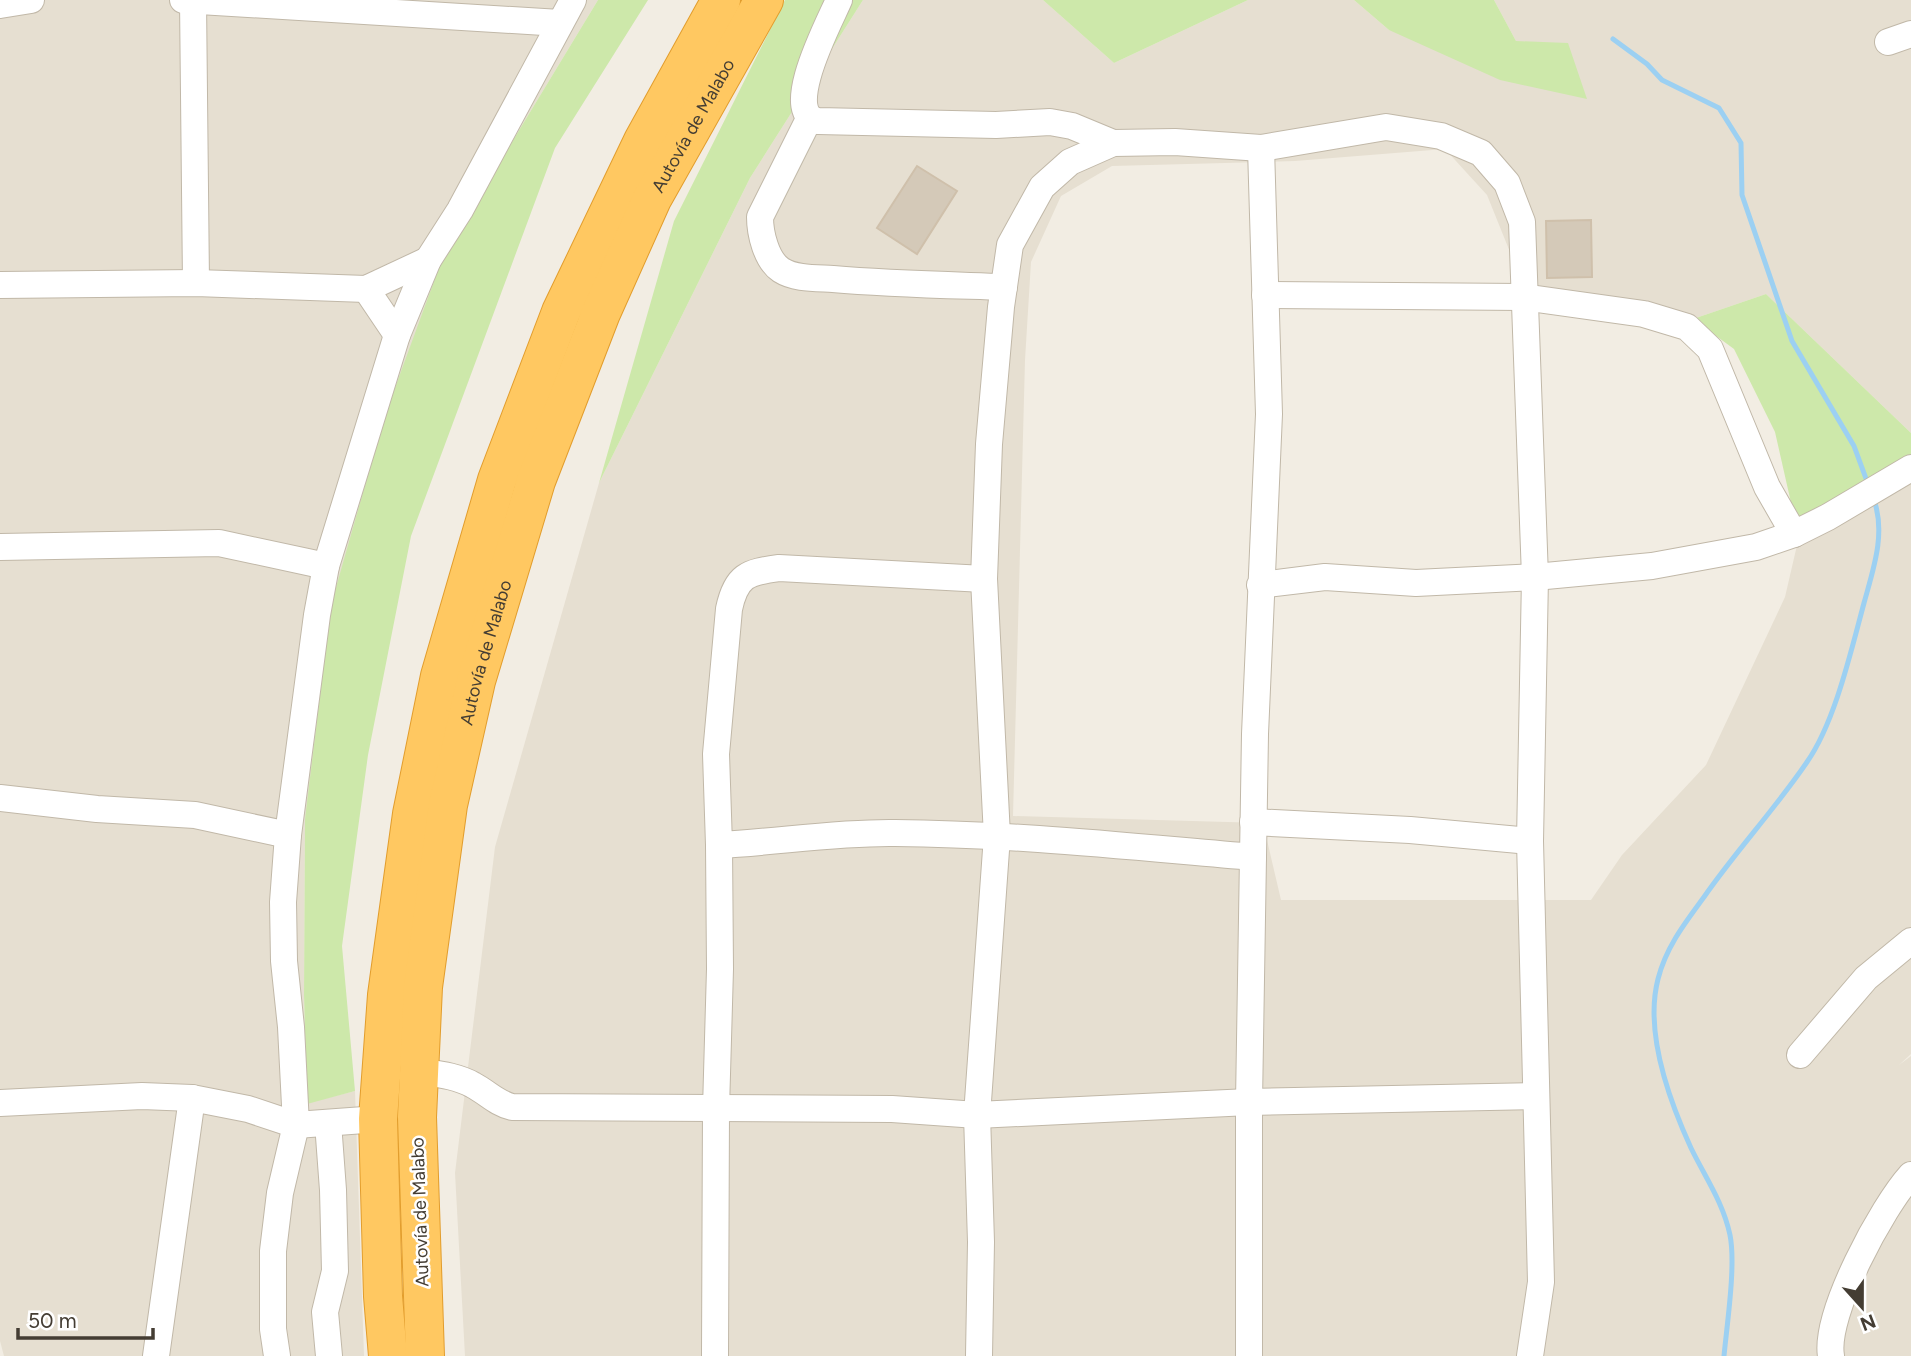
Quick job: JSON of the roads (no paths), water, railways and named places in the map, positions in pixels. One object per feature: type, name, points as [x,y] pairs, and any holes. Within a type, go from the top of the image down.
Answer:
[{"type":"highway","name":"Autovía de Malabo","points":[[388,1356],[383,1296],[378,1119],[387,995],[412,814],[440,676],[493,492],[561,312],[643,141],[721,0]]},
{"type":"highway","name":"Autovía de Malabo","points":[[425,1356],[418,1168],[419,1071],[424,988],[449,805],[476,681],[532,494],[601,313],[652,199],[764,0]]},
{"type":"street","points":[[0,5],[31,0]]},
{"type":"street","points":[[183,0],[560,23]]},
{"type":"street","points":[[193,0],[196,283]]},
{"type":"street","points":[[276,1356],[273,1329],[273,1251],[280,1193],[296,1125],[291,1027],[284,961],[288,835],[317,615],[327,566],[397,335],[428,260],[460,210],[573,0]]},
{"type":"street","points":[[839,0],[802,94],[805,113],[809,119],[996,125],[1050,122],[1072,126],[1113,143]]},
{"type":"street","points":[[809,119],[761,216],[763,240],[771,258],[780,269],[799,277],[859,282],[1004,286]]},
{"type":"street","points":[[979,1356],[981,1242],[977,1115],[997,836],[984,579],[989,444],[1010,245],[1042,187],[1070,162],[1113,143],[1175,142],[1261,148],[1386,127],[1441,136],[1481,153],[1507,183],[1522,222],[1535,577],[1530,841],[1541,1282],[1530,1356]]},
{"type":"street","points":[[1249,1356],[1253,822],[1269,414],[1261,148]]},
{"type":"street","points":[[0,285],[196,283],[366,289],[428,260]]},
{"type":"street","points":[[366,289],[397,335]]},
{"type":"street","points":[[1265,295],[1523,297],[1644,314],[1687,327],[1710,349],[1767,488],[1794,534]]},
{"type":"street","points":[[1261,585],[1325,577],[1416,583],[1535,577],[1651,566],[1756,547],[1794,534],[1911,468]]},
{"type":"street","points":[[0,547],[219,543],[327,566]]},
{"type":"street","points":[[715,1356],[716,1110],[720,969],[716,754],[733,590],[741,580],[757,571],[779,568],[984,579]]},
{"type":"street","points":[[0,798],[195,816],[288,835]]},
{"type":"street","points":[[1253,822],[1410,830],[1530,841]]},
{"type":"street","points":[[719,845],[863,833],[997,836],[1253,857]]},
{"type":"street","points":[[1800,1055],[1866,978],[1911,941]]},
{"type":"street","points":[[419,1071],[457,1078],[475,1086],[500,1104],[512,1107],[892,1109],[977,1115],[1249,1102],[1535,1096]]},
{"type":"street","points":[[0,1103],[142,1096],[192,1098],[248,1109],[296,1125],[378,1119]]},
{"type":"street","points":[[156,1356],[192,1098]]},
{"type":"street","points":[[328,1123],[334,1190],[335,1271],[325,1312],[329,1356]]},
{"type":"street","points":[[1831,1356],[1833,1319],[1872,1232],[1896,1191],[1911,1175]]},
{"type":"waterway","points":[[1613,39],[1647,64],[1662,80],[1719,108],[1741,143],[1742,195],[1792,341],[1854,446],[1868,484]]},
{"type":"waterway","points":[[1724,1356],[1732,1278],[1730,1235],[1718,1201],[1691,1148],[1667,1088],[1656,1044],[1654,1000],[1661,967],[1683,926],[1795,779],[1826,727],[1848,664],[1874,565],[1879,526],[1874,500]]}]
